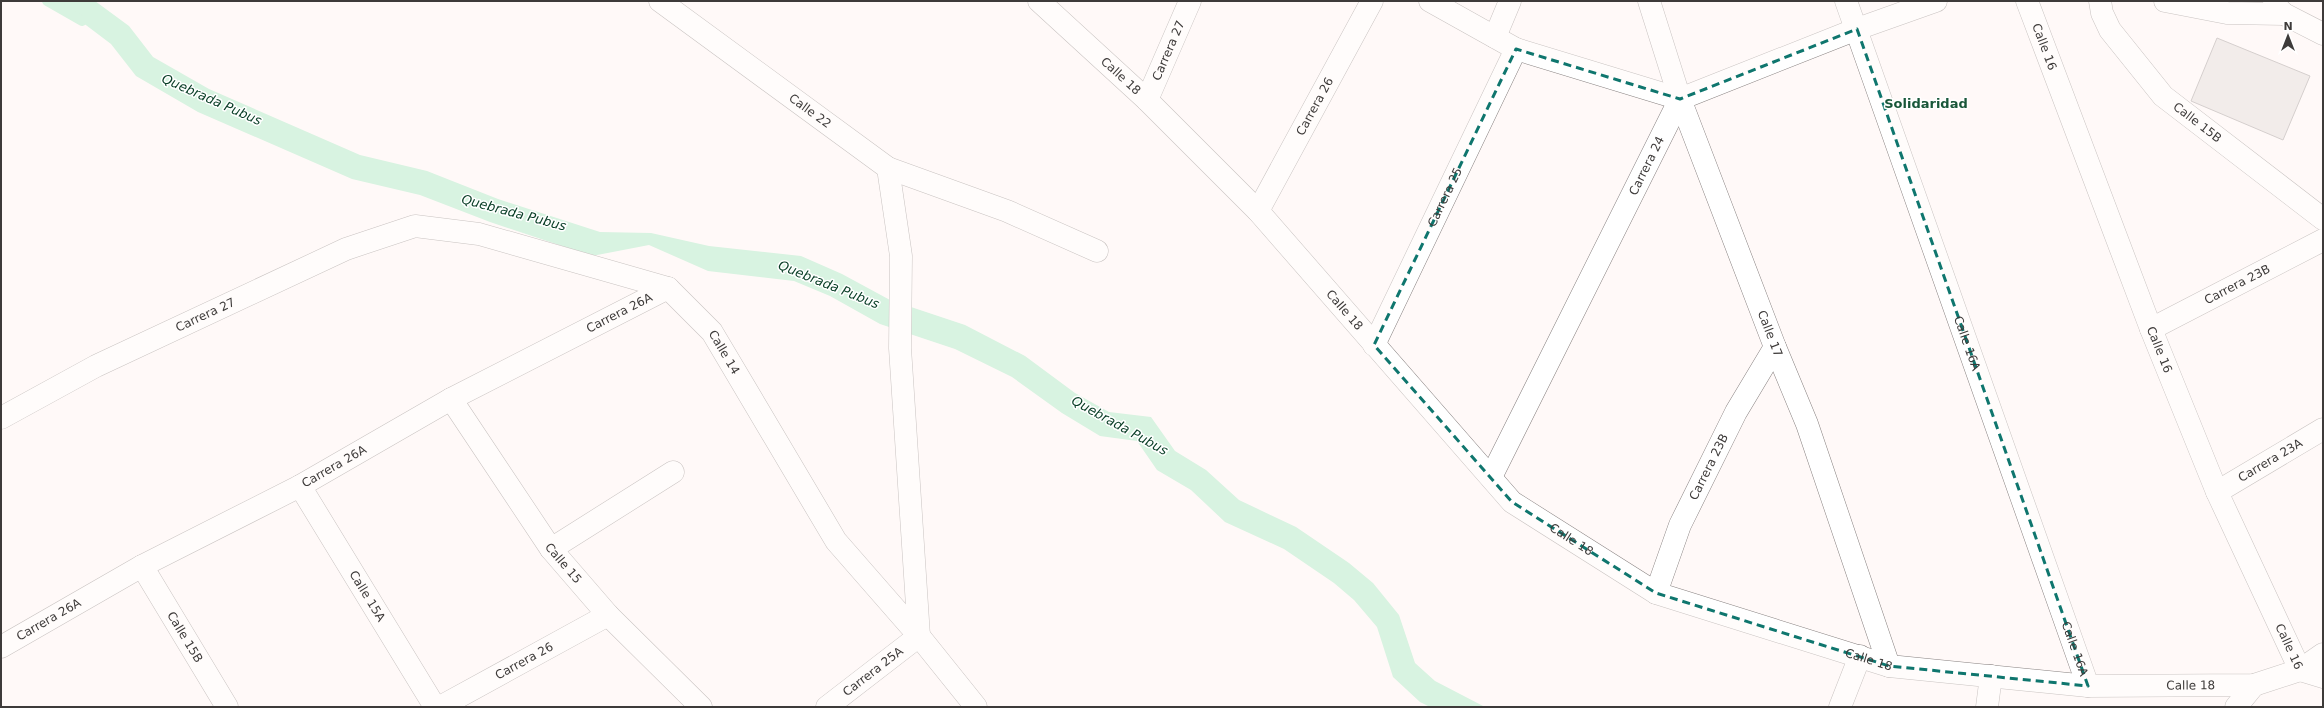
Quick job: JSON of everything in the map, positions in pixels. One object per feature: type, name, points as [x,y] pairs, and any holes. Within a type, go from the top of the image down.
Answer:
[{"type":"street","name":"Calle 22","points":[[660,1],[888,168],[1007,212],[1097,251]]},
{"type":"street","name":"Calle 18","points":[[1039,1],[1147,100],[1258,212],[1512,502],[1656,593],[1889,666],[2088,686],[2254,685],[2300,670],[2323,654]]},
{"type":"street","name":"Carrera 27","points":[[1147,100],[1190,1]]},
{"type":"street","name":"Carrera 26","points":[[1258,212],[1372,1]]},
{"type":"street","points":[[1430,1],[1516,49],[1680,99],[1857,29],[1936,1]]},
{"type":"street","points":[[1495,37],[1510,1]]},
{"type":"street","name":"Calle 17","points":[[1649,1],[1680,99],[1775,347],[1807,424],[1889,666]]},
{"type":"street","name":"Calle 16A","points":[[1846,1],[2088,686]]},
{"type":"street","name":"Calle 16","points":[[2027,1],[2151,328],[2217,492],[2300,670],[2323,677]]},
{"type":"street","name":"Calle 15B","points":[[2100,1],[2102,13],[2110,30],[2163,96],[2323,219]]},
{"type":"street","points":[[2166,1],[2227,14],[2277,8],[2323,34]]},
{"type":"street","name":"Carrera 25","points":[[1374,345],[1516,49]]},
{"type":"street","name":"Carrera 24","points":[[1491,477],[1680,99]]},
{"type":"street","points":[[888,168],[901,256],[900,348],[918,636]]},
{"type":"street","name":"Carrera 27","points":[[1,418],[96,366],[338,252],[415,226]]},
{"type":"street","name":"Calle 14","points":[[415,226],[480,234],[668,288],[712,332],[836,541],[918,636],[976,707]]},
{"type":"street","name":"Carrera 23B","points":[[2151,328],[2323,240]]},
{"type":"street","name":"Carrera 26A","points":[[1,647],[142,566],[300,486],[451,399],[668,288]]},
{"type":"street","name":"Carrera 23B","points":[[1656,593],[1680,525],[1736,412],[1775,347]]},
{"type":"street","name":"Calle 15","points":[[451,399],[551,549],[608,615],[701,707]]},
{"type":"street","name":"Carrera 23A","points":[[2217,492],[2323,429]]},
{"type":"street","points":[[551,549],[673,472]]},
{"type":"street","name":"Calle 15A","points":[[300,486],[435,707]]},
{"type":"street","name":"Calle 15B","points":[[142,566],[227,707]]},
{"type":"street","name":"Carrera 26","points":[[440,707],[608,615]]},
{"type":"street","name":"Carrera 25A","points":[[827,707],[918,636]]},
{"type":"street","points":[[1840,707],[1860,656]]},
{"type":"street","points":[[1988,707],[1991,676]]},
{"type":"street","points":[[2236,707],[2254,685]]},
{"type":"highlighted area","points":[[1857,29],[2088,686],[1889,666],[1656,593],[1512,502],[1374,345],[1516,49],[1680,99]]},
{"type":"water","points":[[48,1],[95,1],[129,26],[153,57],[209,89],[360,155],[427,171],[498,199],[600,232],[651,233],[709,246],[801,256],[842,274],[890,300],[965,325],[1025,356],[1075,393],[1109,412],[1151,417],[1175,451],[1206,470],[1239,500],[1296,527],[1349,563],[1373,583],[1399,615],[1415,663],[1435,681],[1485,707],[1430,707],[1420,702],[1393,677],[1377,627],[1354,600],[1334,583],[1284,549],[1225,522],[1191,490],[1157,470],[1137,441],[1100,436],[1062,413],[1012,377],[955,349],[880,324],[830,296],[794,281],[708,271],[649,245],[592,256],[490,222],[420,195],[352,179],[198,112],[136,76],[111,44],[66,10]]},
{"type":"building","points":[[2217,38],[2310,76],[2283,140],[2191,101]]},
{"type":"waterway","name":"Quebrada Pubus","points":[[47,1],[82,21]]},
{"type":"district","name":"Solidaridad","points":[[1926,103]]}]
